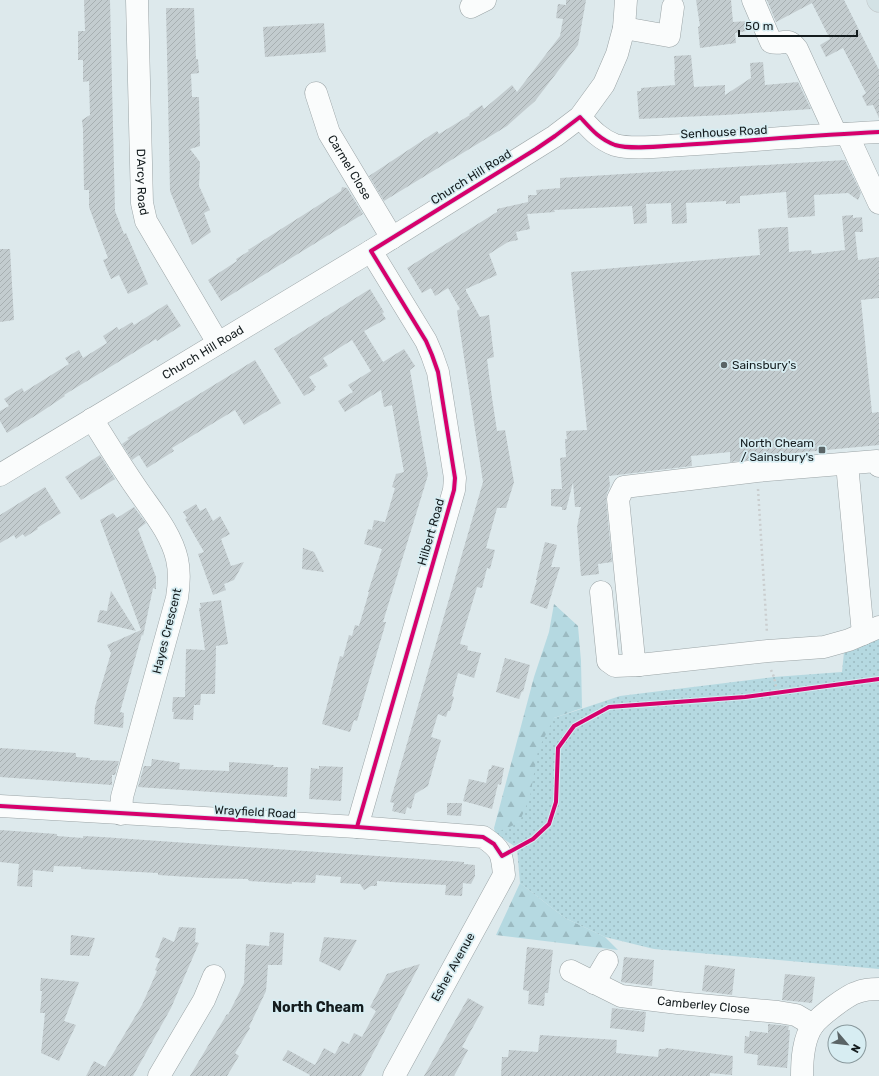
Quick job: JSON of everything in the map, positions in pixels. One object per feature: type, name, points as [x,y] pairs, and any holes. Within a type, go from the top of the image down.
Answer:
[{"type":"street","name":"D'Arcy Road","points":[[137,0],[143,213],[146,221],[218,343]]},
{"type":"street","name":"Church Hill Road","points":[[0,475],[371,251],[556,136],[580,117],[604,84],[617,54],[624,28],[626,0]]},
{"type":"street","points":[[753,0],[771,42],[788,41],[793,43],[797,49],[879,203]]},
{"type":"street","points":[[624,28],[669,36],[673,7]]},
{"type":"street","name":"Carmel Close","points":[[316,93],[329,133],[392,238]]},
{"type":"street","name":"Senhouse Road","points":[[580,117],[602,139],[617,145],[637,147],[742,142],[879,132]]},
{"type":"street","name":"Hilbert Road","points":[[357,828],[454,490],[455,478],[438,372],[432,355],[426,341],[371,251]]},
{"type":"street","name":"Hayes Crescent","points":[[92,419],[114,455],[162,525],[170,540],[176,558],[179,580],[177,598],[122,797],[121,814]]},
{"type":"street","points":[[639,665],[634,659],[618,499],[624,487],[757,471],[877,461],[879,466]]},
{"type":"street","points":[[601,592],[608,661],[615,666],[824,647],[871,630],[847,464]]},
{"type":"street","name":"Wrayfield Road","points":[[0,806],[482,837],[494,844],[502,856]]},
{"type":"street","name":"Esher Avenue","points":[[394,1076],[504,875],[502,856]]},
{"type":"street","points":[[594,983],[607,961]]},
{"type":"street","name":"Camberley Close","points":[[571,971],[621,996],[778,1012],[796,1015],[813,1025]]},
{"type":"street","points":[[159,1076],[204,1000],[214,976]]},
{"type":"street","points":[[802,1076],[804,1051],[813,1025],[856,992],[867,989],[879,989]]},
{"type":"path","points":[[757,471],[767,636]]},
{"type":"path","points":[[770,668],[774,677],[777,693]]},
{"type":"green space","points":[[554,604],[578,626],[581,661],[582,708],[554,718],[538,824],[495,833],[494,828],[534,677],[549,632]]},
{"type":"green space","points":[[879,639],[879,969],[654,949],[605,937],[565,918],[520,883],[517,848],[495,833],[519,823],[530,797],[538,750],[554,718],[620,696],[774,677],[842,672],[844,652]]},
{"type":"green space","points":[[520,883],[565,918],[605,937],[618,950],[496,935]]},
{"type":"building","points":[[84,0],[110,0],[115,211],[124,234],[126,233],[148,284],[128,294],[119,275],[111,279],[103,260],[108,258],[89,207],[89,190],[84,190],[82,120],[90,115],[89,81],[83,82],[83,60],[78,60],[78,31],[85,31]]},
{"type":"building","points":[[566,0],[586,0],[578,45],[535,101],[507,126],[384,201],[369,176],[437,131],[439,134],[470,115],[469,114],[482,105],[484,109],[512,85],[517,92],[560,36],[563,19],[556,18],[558,4],[566,5]]},
{"type":"building","points":[[696,0],[731,0],[733,22],[748,21],[752,30],[735,33],[736,43],[700,48],[698,27],[700,26]]},
{"type":"building","points":[[767,0],[844,0],[879,70],[879,118],[873,105],[867,106],[862,96],[866,93],[843,48],[826,57],[820,45],[830,39],[812,3],[776,22]]},
{"type":"building","points":[[166,8],[194,8],[196,59],[198,59],[199,73],[191,74],[192,97],[199,97],[200,146],[190,149],[200,162],[199,186],[210,210],[204,213],[211,232],[192,245],[170,191]]},
{"type":"building","points":[[324,23],[326,52],[265,57],[263,27]]},
{"type":"building","points":[[691,55],[694,87],[725,85],[725,95],[751,78],[750,63],[763,62],[765,85],[798,82],[811,109],[639,119],[637,91],[641,91],[641,88],[675,85],[674,56]]},
{"type":"building","points":[[845,160],[861,193],[858,200],[848,193],[814,195],[815,216],[788,218],[786,192],[740,196],[740,203],[726,204],[726,201],[686,203],[687,223],[672,224],[671,203],[646,204],[647,223],[634,224],[632,206],[554,210],[555,212],[527,214],[530,229],[516,232],[518,240],[508,242],[489,254],[497,275],[466,289],[466,291],[480,317],[489,315],[494,357],[487,359],[492,398],[497,431],[505,430],[514,482],[506,508],[497,508],[486,548],[495,550],[490,569],[487,568],[482,588],[477,587],[460,644],[468,646],[467,650],[481,653],[474,678],[458,673],[450,711],[448,711],[446,717],[438,714],[431,737],[441,740],[428,786],[415,794],[411,809],[407,807],[405,814],[392,811],[394,803],[390,802],[483,482],[457,311],[460,309],[448,288],[435,296],[431,288],[422,293],[407,268],[497,212],[497,209],[528,202],[528,195],[537,195],[536,190],[560,188],[560,178]]},
{"type":"building","points":[[342,187],[347,188],[363,214],[221,301],[208,280],[237,261],[236,259],[249,251],[248,250],[341,191]]},
{"type":"building","name":"Sainsbury's","points":[[853,215],[853,218],[862,217],[863,232],[855,232],[858,260],[879,257],[879,298],[861,300],[872,413],[879,412],[879,445],[784,454],[785,456],[730,462],[730,452],[691,456],[692,466],[609,476],[610,486],[606,500],[612,562],[598,564],[599,574],[581,576],[577,527],[581,507],[575,507],[573,482],[566,510],[562,510],[562,507],[551,506],[551,489],[562,489],[560,458],[566,457],[566,431],[587,430],[571,272],[760,255],[758,229],[781,227],[788,227],[789,252],[811,250],[812,254],[845,250],[842,216]]},
{"type":"building","points":[[0,249],[10,249],[14,320],[0,322]]},
{"type":"building","points":[[370,289],[384,312],[382,313],[386,319],[364,331],[383,362],[404,349],[415,366],[410,370],[428,475],[383,622],[386,622],[357,721],[354,720],[350,732],[322,724],[340,656],[343,657],[349,635],[352,636],[355,625],[359,626],[382,549],[364,544],[368,529],[372,530],[374,520],[385,522],[395,488],[392,487],[396,474],[404,472],[392,405],[384,407],[381,390],[345,412],[338,401],[353,392],[348,385],[371,371],[352,340],[323,358],[328,366],[309,377],[316,387],[314,388],[315,390],[304,396],[274,349]]},
{"type":"building","points":[[167,304],[181,326],[157,341],[156,339],[64,395],[65,396],[7,433],[0,421],[0,411],[9,406],[4,399],[22,388],[24,392],[69,364],[65,358],[79,350],[83,358],[107,343],[103,336],[117,327],[119,330],[132,322],[134,325]]},
{"type":"building","points":[[255,360],[281,403],[244,425],[235,410],[172,448],[174,451],[147,468],[139,455],[132,460],[122,444],[129,439],[127,438]]},
{"type":"building","points":[[100,455],[115,479],[81,500],[65,477]]},
{"type":"building","points":[[45,487],[61,513],[25,537],[23,534],[16,539],[14,535],[0,543],[0,515]]},
{"type":"building","points":[[196,504],[200,511],[206,508],[213,521],[220,516],[230,534],[221,539],[231,566],[244,562],[234,580],[224,584],[226,590],[213,595],[198,554],[204,552],[185,519],[187,518],[183,512]]},
{"type":"building","points":[[134,507],[146,523],[138,529],[156,577],[156,589],[153,588],[143,636],[142,634],[120,712],[124,713],[123,728],[94,724],[95,707],[111,653],[107,645],[141,630],[100,520],[113,513],[117,518]]},
{"type":"building","points":[[545,542],[557,545],[551,567],[560,567],[547,609],[530,603],[537,580]]},
{"type":"building","points":[[303,548],[314,552],[324,572],[302,569]]},
{"type":"building","points":[[111,591],[136,631],[97,622],[100,610],[107,611]]},
{"type":"building","points":[[221,600],[228,644],[216,646],[215,694],[201,694],[200,705],[194,705],[193,720],[173,719],[173,697],[185,697],[186,649],[205,650],[199,608],[201,608],[200,603]]},
{"type":"building","points":[[505,658],[530,665],[523,692],[522,691],[519,699],[496,692]]},
{"type":"building","points":[[0,748],[76,753],[76,757],[90,758],[90,760],[119,761],[115,775],[112,775],[112,785],[0,777]]},
{"type":"building","points":[[152,759],[180,763],[179,769],[229,771],[229,762],[274,765],[273,767],[288,767],[287,797],[138,787],[144,766],[151,766]]},
{"type":"building","points":[[492,765],[504,768],[501,785],[498,784],[492,809],[463,801],[469,779],[486,783],[489,769],[491,769]]},
{"type":"building","points":[[319,766],[343,767],[341,801],[309,799],[311,768],[319,769]]},
{"type":"building","points":[[447,803],[462,803],[461,816],[447,815]]},
{"type":"building","points":[[0,830],[57,834],[57,836],[83,838],[83,836],[102,837],[464,862],[464,864],[475,865],[475,876],[471,884],[463,883],[462,896],[445,895],[446,885],[377,881],[377,886],[371,886],[364,890],[360,884],[340,883],[341,877],[316,875],[315,883],[292,882],[292,884],[249,881],[248,879],[158,875],[158,873],[54,866],[53,872],[33,870],[32,887],[17,886],[19,864],[0,862]]},
{"type":"building","points":[[179,927],[196,928],[195,942],[199,943],[171,1008],[133,1076],[86,1076],[94,1061],[105,1067],[142,1005],[157,971],[155,970],[160,959],[155,957],[163,937],[174,942]]},
{"type":"building","points":[[270,932],[284,933],[282,965],[268,965],[266,991],[249,1027],[250,1028],[235,1053],[239,1056],[227,1076],[190,1076],[227,1014],[228,1015],[244,983],[246,944],[269,946]]},
{"type":"building","points":[[71,935],[95,938],[89,956],[70,955]]},
{"type":"building","points":[[324,937],[357,940],[340,971],[319,961]]},
{"type":"building","points":[[527,947],[553,950],[548,993],[545,993],[544,1006],[528,1004],[529,991],[523,990]]},
{"type":"building","points":[[624,957],[654,960],[652,986],[621,982]]},
{"type":"building","points":[[420,964],[361,1076],[309,1076],[310,1075],[282,1060],[288,1050],[315,1065],[324,1048],[335,1054],[342,1041],[349,1044],[354,1033],[362,1037],[376,1011],[370,1007],[387,974]]},
{"type":"building","points":[[705,965],[735,969],[732,995],[702,991]]},
{"type":"building","points":[[785,974],[815,977],[812,1003],[782,1000]]},
{"type":"building","points":[[41,978],[79,982],[64,1021],[76,1025],[59,1061],[41,1053],[45,1013],[40,1013],[42,991],[40,991]]},
{"type":"building","points":[[468,998],[484,1007],[462,1047],[468,1050],[454,1076],[424,1076]]},
{"type":"building","points":[[612,1008],[646,1012],[644,1032],[610,1028]]},
{"type":"building","points":[[768,1024],[789,1026],[787,1068],[757,1065],[758,1055],[744,1053],[745,1036],[749,1037],[750,1031],[768,1033]]},
{"type":"building","points":[[540,1035],[617,1040],[616,1053],[658,1057],[659,1049],[666,1048],[733,1056],[732,1075],[710,1073],[710,1076],[501,1076],[502,1057],[508,1057],[509,1050],[538,1052]]},
{"type":"cycle path","points":[[357,827],[454,490],[455,478],[438,372],[432,355],[426,341],[371,251],[536,149],[580,117],[604,140],[615,145],[630,147],[657,147],[879,132]]},
{"type":"cycle path","points":[[0,806],[357,827],[483,837],[494,844],[502,856],[533,839],[549,824],[556,802],[558,748],[574,726],[609,707],[745,697],[879,679]]},
{"type":"place","name":"Sainsbury's","points":[[724,365]]},
{"type":"place","name":"North Cheam / Sainsbury's","points":[[822,450]]},
{"type":"district","name":"North Cheam","points":[[318,1007]]}]
